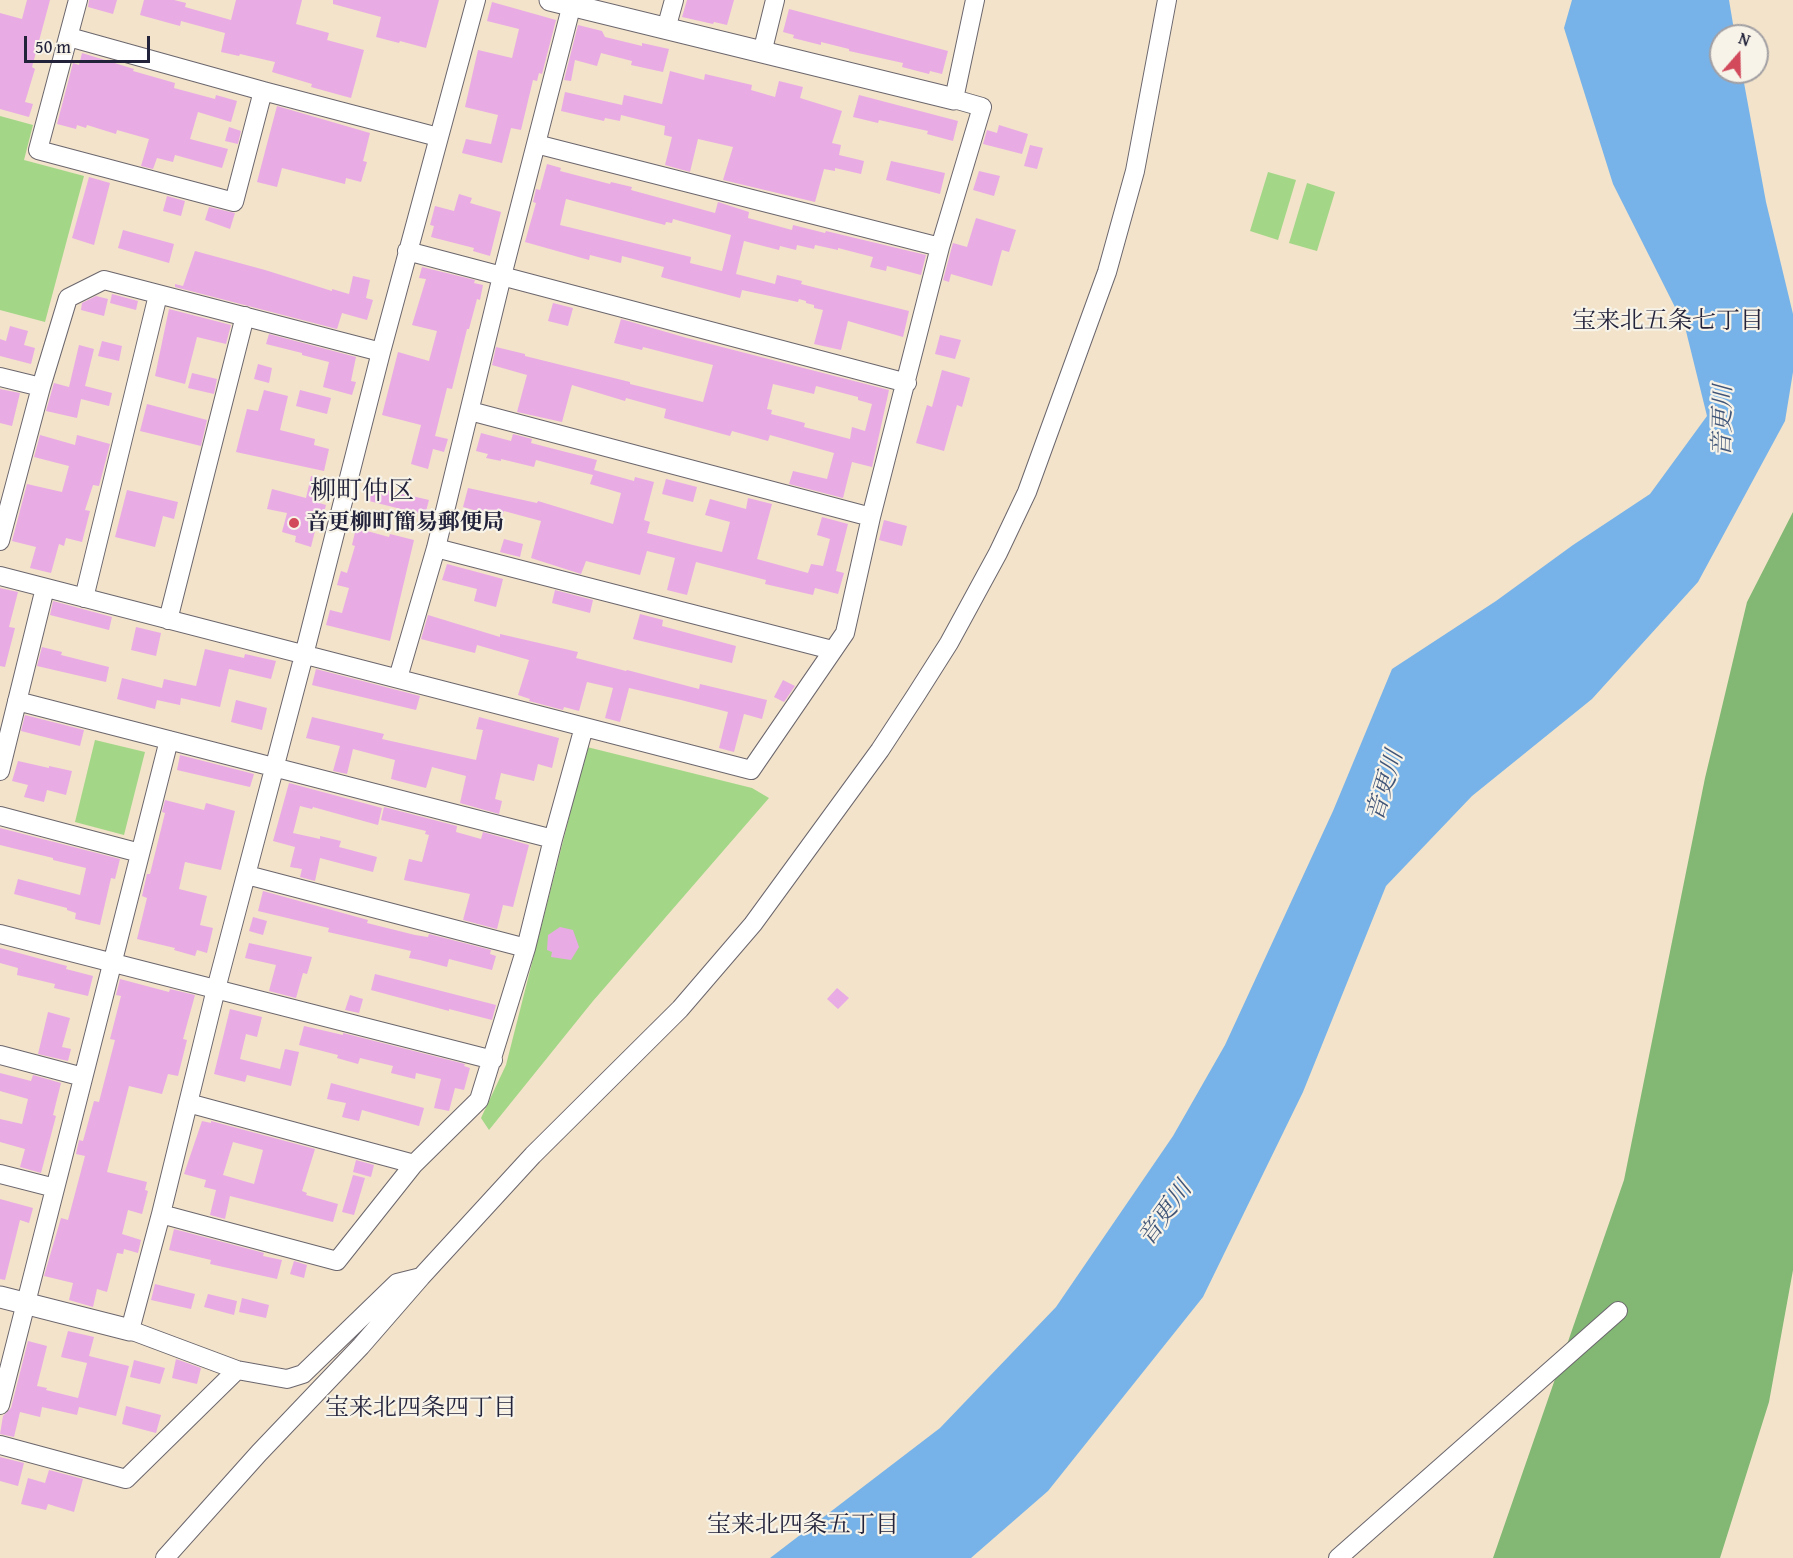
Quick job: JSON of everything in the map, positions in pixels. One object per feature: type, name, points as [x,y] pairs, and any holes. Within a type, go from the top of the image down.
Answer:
[{"type":"street","points":[[78,0],[38,150],[234,202],[263,91]]},
{"type":"street","points":[[130,1330],[162,1214],[216,989],[407,251],[476,0]]},
{"type":"street","points":[[0,576],[750,770],[844,633],[940,247],[982,107],[666,29],[572,3],[550,0]]},
{"type":"street","points":[[666,29],[674,0]]},
{"type":"street","points":[[762,53],[775,0]]},
{"type":"street","points":[[954,99],[975,0]]},
{"type":"street","points":[[165,1558],[533,1155],[680,1009],[753,924],[879,750],[949,643],[998,553],[1027,492],[1107,272],[1135,171],[1167,0]]},
{"type":"street","points":[[398,678],[436,548],[502,276],[572,3]]},
{"type":"street","points":[[69,37],[438,137]]},
{"type":"street","points":[[536,144],[940,247]]},
{"type":"street","points":[[407,251],[907,383]]},
{"type":"street","points":[[0,541],[41,387],[68,298],[104,280],[381,352]]},
{"type":"street","points":[[84,598],[158,295]]},
{"type":"street","points":[[168,620],[245,316]]},
{"type":"street","points":[[0,377],[41,387]]},
{"type":"street","points":[[470,411],[871,517]]},
{"type":"street","points":[[436,548],[832,650]]},
{"type":"street","points":[[0,771],[45,588]]},
{"type":"street","points":[[17,701],[553,839]]},
{"type":"street","points":[[162,1214],[337,1261],[414,1164],[479,1100],[526,948],[584,727]]},
{"type":"street","points":[[0,1405],[169,740]]},
{"type":"street","points":[[0,816],[140,853]]},
{"type":"street","points":[[247,875],[526,948]]},
{"type":"street","points":[[0,934],[493,1060]]},
{"type":"street","points":[[0,1055],[83,1077]]},
{"type":"street","points":[[188,1104],[414,1164]]},
{"type":"street","points":[[0,1174],[55,1188]]},
{"type":"street","points":[[0,1297],[130,1330],[237,1370],[287,1379],[303,1374],[397,1283],[421,1277]]},
{"type":"street","points":[[1338,1558],[1618,1311]]},
{"type":"street","points":[[0,1445],[126,1479],[237,1370]]},
{"type":"green space","points":[[0,116],[33,125],[24,160],[84,176],[45,322],[0,310]]},
{"type":"green space","points":[[1268,172],[1296,180],[1278,240],[1250,231]]},
{"type":"green space","points":[[1307,183],[1335,192],[1317,251],[1289,243]]},
{"type":"green space","points":[[1793,512],[1793,1270],[1769,1402],[1720,1558],[1493,1558],[1624,1180],[1705,778],[1747,602]]},
{"type":"green space","points":[[95,740],[145,752],[124,835],[75,822]]},
{"type":"green space","points":[[587,747],[752,788],[769,798],[593,1001],[489,1130],[481,1118],[506,1065]]},
{"type":"water","name":"音更川","points":[[1572,0],[1729,0],[1733,24],[1709,24],[1709,84],[1744,84],[1766,202],[1793,314],[1793,372],[1785,421],[1698,582],[1592,699],[1472,796],[1386,886],[1303,1092],[1203,1297],[1048,1491],[971,1558],[770,1558],[940,1428],[1056,1307],[1173,1136],[1225,1045],[1333,811],[1392,669],[1496,601],[1573,545],[1650,494],[1707,416],[1685,327],[1613,184],[1564,28]]},
{"type":"building","points":[[27,0],[50,0],[32,67],[35,69],[25,102],[33,104],[29,117],[0,109],[0,13],[22,19]]},
{"type":"building","points":[[89,0],[117,0],[113,14],[88,7]]},
{"type":"building","points":[[144,0],[174,0],[186,3],[185,7],[231,20],[236,0],[302,0],[296,24],[329,33],[327,40],[364,50],[351,98],[311,87],[312,84],[272,72],[275,62],[221,52],[225,33],[181,21],[180,26],[140,15]]},
{"type":"building","points":[[333,0],[439,0],[426,48],[376,37],[381,17],[333,4]]},
{"type":"building","points":[[687,0],[734,0],[727,25],[682,17]]},
{"type":"building","points":[[492,2],[556,20],[542,74],[539,73],[537,81],[533,80],[521,130],[511,128],[502,163],[462,153],[466,139],[491,144],[498,115],[465,107],[478,50],[512,58],[519,29],[487,21]]},
{"type":"building","points":[[789,9],[948,51],[942,74],[930,71],[929,74],[902,67],[903,63],[821,42],[821,45],[793,38],[794,35],[783,32]]},
{"type":"building","points":[[578,25],[602,31],[605,37],[642,46],[642,43],[669,49],[663,72],[631,65],[632,61],[601,53],[597,66],[575,60],[571,81],[564,80]]},
{"type":"building","points":[[82,53],[175,83],[174,88],[215,99],[216,95],[237,101],[231,122],[198,112],[190,139],[228,149],[222,168],[175,155],[173,162],[157,158],[153,169],[141,166],[149,139],[117,130],[116,134],[87,125],[86,128],[77,125],[76,129],[57,124],[73,63],[79,65]]},
{"type":"building","points":[[670,71],[704,80],[705,74],[752,85],[751,90],[775,97],[779,81],[803,87],[800,98],[842,111],[832,143],[841,145],[839,155],[864,161],[861,174],[835,168],[835,171],[824,169],[815,202],[723,180],[733,147],[698,139],[690,172],[665,165],[672,137],[664,135],[665,126],[621,115],[620,121],[605,118],[604,121],[561,111],[565,92],[622,105],[624,95],[662,104]]},
{"type":"building","points":[[859,95],[958,121],[953,141],[927,134],[928,131],[879,120],[878,123],[853,117]]},
{"type":"building","points":[[277,106],[370,133],[363,161],[367,162],[361,182],[346,178],[345,184],[282,168],[277,187],[257,182]]},
{"type":"building","points":[[999,125],[1028,134],[1022,154],[983,144],[987,130],[997,133]]},
{"type":"building","points":[[229,127],[241,131],[238,144],[225,141]]},
{"type":"building","points":[[1030,145],[1043,148],[1037,169],[1024,166]]},
{"type":"building","points":[[891,161],[945,173],[940,194],[886,180]]},
{"type":"building","points":[[547,164],[561,168],[560,171],[610,184],[611,182],[632,187],[631,190],[715,213],[718,202],[749,212],[748,218],[792,230],[793,225],[825,233],[826,231],[926,255],[921,275],[887,266],[886,271],[870,267],[873,257],[838,248],[838,250],[815,245],[814,249],[797,245],[796,250],[780,246],[779,250],[744,241],[736,274],[775,284],[777,275],[802,281],[801,284],[909,311],[903,337],[848,321],[841,350],[814,344],[823,310],[814,308],[814,305],[806,301],[799,299],[798,302],[742,290],[740,298],[661,277],[664,267],[622,256],[621,263],[590,255],[589,260],[525,242],[536,203],[533,202],[536,189],[540,190]],"holes":[[[566,199],[665,225],[666,222],[672,223],[673,219],[731,235],[722,271],[690,263],[691,257],[560,225]]]},
{"type":"building","points":[[979,171],[1000,176],[994,196],[973,190]]},
{"type":"building","points":[[89,177],[110,183],[94,245],[72,238]]},
{"type":"building","points":[[459,194],[472,198],[470,203],[501,212],[490,256],[473,251],[474,248],[431,237],[434,226],[430,225],[435,206],[454,211]]},
{"type":"building","points":[[167,196],[185,201],[181,216],[163,211]]},
{"type":"building","points":[[209,207],[235,213],[230,229],[205,220]]},
{"type":"building","points":[[976,218],[1016,230],[1009,252],[1002,250],[992,286],[951,274],[949,282],[943,280],[953,243],[967,247]]},
{"type":"building","points":[[123,230],[174,244],[169,263],[118,248]]},
{"type":"building","points":[[195,251],[349,294],[353,276],[370,280],[366,298],[373,300],[367,320],[342,313],[337,329],[175,287],[175,284],[183,286]]},
{"type":"building","points":[[422,267],[475,280],[474,283],[483,285],[480,300],[477,299],[469,329],[467,329],[452,389],[447,388],[435,436],[448,439],[444,452],[433,449],[428,469],[411,464],[421,425],[382,415],[398,352],[429,361],[437,331],[412,325],[426,279],[419,278]]},
{"type":"building","points":[[112,294],[138,301],[136,310],[110,303]]},
{"type":"building","points":[[96,296],[108,299],[104,316],[81,310],[82,303]]},
{"type":"building","points":[[553,303],[573,308],[568,326],[548,321]]},
{"type":"building","points":[[169,309],[231,325],[226,344],[197,337],[185,384],[155,376]]},
{"type":"building","points":[[621,319],[889,390],[872,467],[852,462],[843,498],[789,484],[793,471],[827,479],[834,453],[770,435],[768,441],[732,431],[730,436],[664,418],[666,409],[626,398],[625,401],[572,385],[562,422],[517,412],[527,375],[492,365],[496,347],[703,402],[713,365],[643,347],[642,350],[614,343]],"holes":[[[773,384],[814,394],[816,386],[858,397],[858,400],[872,404],[865,431],[852,427],[850,439],[804,427],[805,423],[771,414],[772,410],[767,409]]]},
{"type":"building","points":[[10,326],[28,331],[24,345],[35,348],[31,364],[0,356],[0,339],[6,341]]},
{"type":"building","points":[[269,334],[356,357],[351,381],[356,382],[352,395],[323,387],[329,362],[266,344]]},
{"type":"building","points":[[940,335],[961,340],[955,359],[935,354]]},
{"type":"building","points":[[102,341],[122,346],[119,361],[98,356]]},
{"type":"building","points":[[79,345],[94,349],[85,386],[112,393],[109,406],[81,399],[77,418],[46,411],[54,383],[69,387]]},
{"type":"building","points":[[258,364],[272,368],[269,383],[254,379]]},
{"type":"building","points":[[942,370],[970,378],[962,407],[957,405],[944,451],[916,443],[927,405],[932,407]]},
{"type":"building","points":[[192,373],[217,379],[214,394],[188,388]]},
{"type":"building","points":[[0,389],[20,393],[12,426],[0,423]]},
{"type":"building","points":[[264,390],[288,396],[280,430],[315,439],[314,445],[329,449],[324,471],[236,452],[247,409],[258,411]]},
{"type":"building","points":[[300,390],[331,398],[327,414],[296,406]]},
{"type":"building","points":[[147,404],[207,420],[201,446],[140,431]]},
{"type":"building","points":[[481,433],[511,441],[513,434],[532,439],[531,443],[597,460],[594,470],[634,481],[635,477],[654,482],[644,520],[650,522],[647,533],[693,545],[722,552],[730,522],[705,515],[710,499],[746,509],[748,498],[772,504],[757,559],[808,573],[811,564],[823,566],[830,539],[817,535],[822,517],[848,524],[836,571],[844,573],[838,594],[815,588],[813,595],[765,584],[766,580],[696,562],[687,595],[667,590],[675,558],[647,551],[640,575],[586,561],[581,574],[531,558],[541,521],[504,511],[502,518],[463,507],[468,488],[537,503],[538,501],[613,524],[621,493],[590,484],[593,475],[536,460],[534,467],[486,458],[488,454],[476,451]]},
{"type":"building","points":[[40,435],[75,445],[77,435],[110,444],[99,486],[93,485],[85,510],[90,511],[82,542],[66,538],[64,546],[59,544],[51,573],[30,568],[36,547],[12,541],[27,484],[62,492],[69,466],[34,457]]},
{"type":"building","points":[[311,476],[325,479],[319,503],[326,505],[320,528],[316,527],[311,547],[295,542],[296,536],[282,532],[287,513],[267,509],[272,489],[306,498]]},
{"type":"building","points":[[666,479],[697,487],[693,502],[662,494]]},
{"type":"building","points":[[369,486],[429,500],[425,515],[365,500]]},
{"type":"building","points":[[127,490],[178,502],[174,519],[163,516],[155,547],[115,537]]},
{"type":"building","points":[[884,520],[907,526],[902,546],[879,540]]},
{"type":"building","points":[[356,528],[389,537],[390,534],[414,540],[390,641],[326,625],[330,610],[342,613],[349,588],[337,585],[341,571],[347,573],[355,546],[352,545]]},
{"type":"building","points":[[504,539],[523,544],[520,557],[500,552]]},
{"type":"building","points":[[447,564],[503,579],[496,607],[474,601],[477,589],[442,580]]},
{"type":"building","points":[[0,588],[18,592],[9,627],[15,628],[5,667],[0,666]]},
{"type":"building","points":[[555,590],[593,600],[590,613],[552,603]]},
{"type":"building","points":[[53,601],[112,617],[109,630],[50,615]]},
{"type":"building","points":[[640,614],[663,620],[662,626],[736,646],[732,663],[633,639]]},
{"type":"building","points":[[428,615],[500,637],[500,634],[578,652],[576,658],[626,671],[699,689],[700,684],[767,700],[762,719],[744,714],[734,752],[719,748],[728,712],[681,700],[629,688],[620,722],[605,718],[613,688],[587,682],[579,711],[564,707],[563,710],[529,701],[530,699],[518,695],[529,660],[477,645],[475,653],[421,639]]},
{"type":"building","points":[[136,627],[161,633],[156,656],[131,650]]},
{"type":"building","points":[[42,647],[62,652],[61,655],[109,667],[106,682],[37,666]]},
{"type":"building","points":[[205,649],[244,658],[245,654],[276,661],[271,679],[229,669],[220,707],[181,698],[180,705],[157,700],[155,709],[117,699],[122,678],[162,688],[164,679],[196,686]]},
{"type":"building","points":[[316,669],[420,696],[416,710],[312,685]]},
{"type":"building","points":[[783,680],[795,686],[784,702],[774,697]]},
{"type":"building","points":[[236,700],[267,708],[262,730],[231,722]]},
{"type":"building","points":[[25,715],[84,730],[80,746],[21,731]]},
{"type":"building","points":[[312,717],[384,734],[382,739],[476,760],[483,730],[476,729],[479,717],[559,738],[552,768],[538,764],[534,781],[501,773],[495,799],[502,801],[499,814],[460,803],[466,776],[432,767],[426,788],[391,779],[395,760],[353,749],[347,774],[333,771],[340,746],[306,738]]},
{"type":"building","points":[[180,755],[254,774],[250,787],[177,770]]},
{"type":"building","points":[[18,761],[72,771],[66,795],[47,790],[44,802],[24,797],[28,785],[12,781]]},
{"type":"building","points":[[289,783],[382,808],[378,825],[313,807],[312,809],[300,806],[293,833],[341,841],[339,847],[377,857],[373,872],[320,858],[315,881],[300,877],[302,869],[290,867],[295,847],[273,841]]},
{"type":"building","points":[[165,800],[204,810],[206,803],[235,811],[221,870],[185,862],[179,889],[207,896],[200,925],[213,928],[207,953],[197,950],[195,956],[174,950],[175,948],[137,939],[147,898],[142,896],[147,874],[150,874],[165,813],[162,812]]},
{"type":"building","points":[[384,807],[457,826],[456,832],[481,839],[483,832],[529,845],[513,907],[503,905],[497,929],[463,920],[470,894],[404,880],[409,859],[422,862],[429,835],[425,834],[426,831],[381,820]]},
{"type":"building","points":[[0,828],[120,859],[115,879],[111,878],[100,925],[75,919],[76,913],[67,908],[14,894],[18,879],[80,895],[86,868],[0,845]]},
{"type":"building","points":[[263,891],[368,920],[367,923],[415,935],[428,937],[429,934],[491,950],[490,954],[496,956],[492,970],[449,959],[447,967],[409,958],[411,951],[328,932],[329,928],[258,911]]},
{"type":"building","points":[[253,917],[267,921],[263,935],[249,931]]},
{"type":"building","points":[[560,927],[573,930],[579,947],[571,960],[551,957],[552,952],[547,950],[548,935]]},
{"type":"building","points":[[249,943],[312,957],[307,974],[303,973],[296,998],[269,991],[276,965],[245,958]]},
{"type":"building","points":[[0,948],[67,966],[66,969],[93,976],[88,996],[54,988],[55,984],[17,975],[18,968],[0,963]]},
{"type":"building","points":[[375,974],[496,1005],[492,1020],[371,990]]},
{"type":"building","points":[[120,979],[169,992],[170,989],[195,995],[183,1039],[187,1040],[178,1076],[168,1074],[162,1094],[129,1086],[107,1172],[147,1182],[145,1190],[148,1191],[142,1214],[128,1210],[122,1234],[141,1240],[138,1253],[124,1249],[123,1254],[117,1253],[107,1292],[97,1289],[93,1307],[69,1300],[73,1283],[44,1276],[61,1218],[68,1220],[85,1156],[76,1154],[79,1140],[83,1141],[94,1101],[99,1102],[115,1040],[110,1039],[121,996],[116,995]]},
{"type":"building","points":[[837,988],[849,998],[838,1009],[827,999]]},
{"type":"building","points":[[350,995],[363,999],[359,1013],[345,1010]]},
{"type":"building","points":[[230,1009],[262,1017],[257,1037],[246,1034],[240,1059],[280,1069],[285,1049],[299,1052],[291,1086],[247,1075],[245,1082],[214,1074]]},
{"type":"building","points":[[48,1012],[70,1018],[62,1047],[71,1049],[68,1061],[38,1054]]},
{"type":"building","points":[[304,1026],[343,1035],[343,1033],[465,1064],[464,1066],[470,1068],[464,1090],[455,1088],[449,1111],[434,1108],[441,1079],[416,1073],[415,1079],[391,1073],[393,1066],[360,1058],[358,1064],[337,1058],[338,1055],[299,1045]]},
{"type":"building","points":[[0,1073],[31,1081],[33,1075],[61,1083],[53,1115],[56,1116],[41,1173],[20,1167],[25,1149],[0,1142],[0,1119],[22,1124],[28,1099],[0,1091]]},
{"type":"building","points":[[331,1083],[424,1108],[419,1126],[362,1110],[359,1121],[342,1117],[346,1103],[327,1099]]},
{"type":"building","points":[[202,1121],[211,1123],[211,1121],[315,1149],[302,1191],[307,1193],[306,1195],[338,1204],[333,1222],[230,1196],[225,1219],[210,1215],[216,1190],[204,1187],[206,1180],[184,1174]],"holes":[[[233,1142],[263,1150],[254,1184],[223,1175]]]},
{"type":"building","points":[[356,1160],[374,1165],[371,1177],[353,1172]]},
{"type":"building","points":[[353,1175],[365,1178],[354,1215],[342,1212]]},
{"type":"building","points":[[0,1199],[33,1208],[29,1223],[20,1220],[5,1280],[0,1279]]},
{"type":"building","points":[[174,1229],[282,1260],[277,1279],[210,1264],[211,1260],[169,1250]]},
{"type":"building","points":[[294,1261],[307,1265],[304,1278],[290,1274]]},
{"type":"building","points":[[155,1284],[195,1294],[191,1309],[151,1300]]},
{"type":"building","points":[[208,1294],[237,1301],[234,1315],[204,1307]]},
{"type":"building","points":[[242,1298],[269,1305],[266,1318],[239,1312]]},
{"type":"building","points":[[68,1331],[94,1337],[89,1356],[129,1366],[116,1416],[79,1407],[77,1415],[42,1407],[40,1417],[20,1412],[14,1437],[0,1434],[3,1416],[11,1408],[28,1341],[47,1346],[37,1386],[78,1398],[87,1363],[61,1357]]},
{"type":"building","points":[[176,1359],[201,1368],[197,1384],[172,1378]]},
{"type":"building","points":[[134,1360],[165,1368],[160,1384],[130,1377]]},
{"type":"building","points":[[126,1406],[161,1415],[156,1433],[122,1424]]},
{"type":"building","points":[[0,1457],[24,1463],[18,1486],[0,1481]]},
{"type":"building","points":[[49,1470],[83,1479],[74,1512],[48,1504],[46,1510],[21,1504],[28,1478],[45,1483]]},
{"type":"place","name":"音更柳町簡易郵便局","points":[[294,523]]},
{"type":"district","name":"宝来北五条七丁目","points":[[1668,322]]},
{"type":"district","name":"柳町仲区","points":[[362,492]]},
{"type":"district","name":"宝来北四条四丁目","points":[[421,1409]]},
{"type":"district","name":"宝来北四条五丁目","points":[[803,1526]]}]
